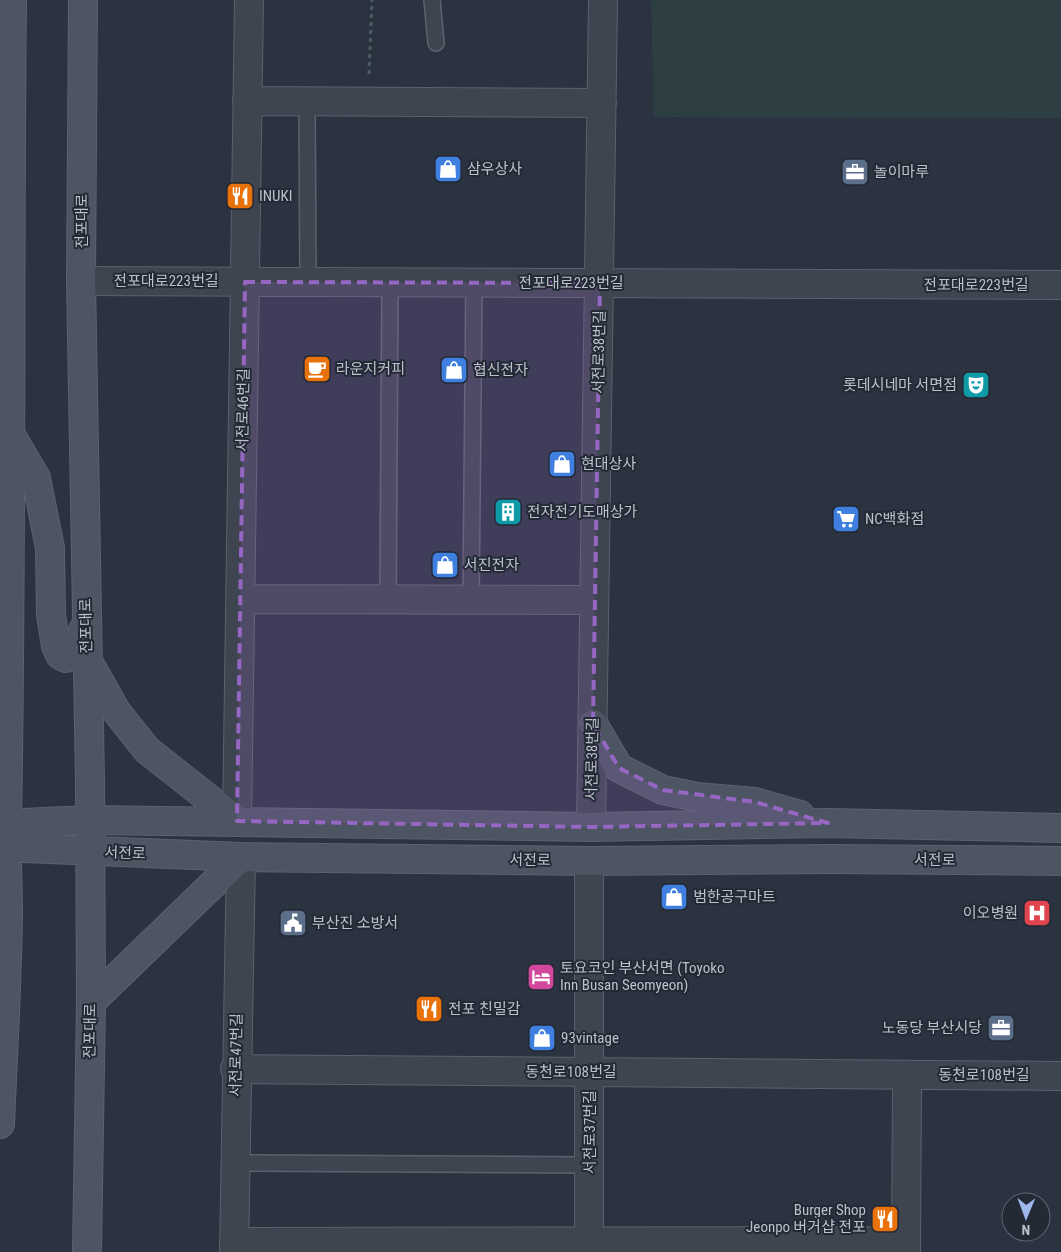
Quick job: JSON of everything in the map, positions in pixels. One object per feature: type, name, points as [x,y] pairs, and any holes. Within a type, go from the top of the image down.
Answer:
[{"type":"main road","points":[[0,1124],[7,981],[3,836],[5,678],[12,435],[3,280],[12,0]]},
{"type":"main road","name":"전포대로","points":[[83,0],[81,281],[91,1002],[87,1252]]},
{"type":"main road","points":[[12,435],[36,478],[50,548],[51,615],[56,646],[60,655],[66,658],[74,656],[86,622]]},
{"type":"main road","points":[[86,658],[116,711],[147,750],[237,821]]},
{"type":"main road","points":[[593,724],[619,768],[663,790],[697,797],[754,802],[828,823]]},
{"type":"main road","points":[[3,836],[89,820],[591,827],[828,823],[1061,828]]},
{"type":"main road","name":"서전로","points":[[3,836],[90,852],[241,857],[589,861],[832,859],[1061,861]]},
{"type":"main road","points":[[91,1002],[241,857]]},
{"type":"street","name":"서전로46번길","points":[[237,821],[249,0]]},
{"type":"street","name":"서전로38번길","points":[[591,827],[600,283],[602,0]]},
{"type":"street","points":[[248,101],[602,103]]},
{"type":"street","name":"전포대로223번길","points":[[81,281],[1061,285]]},
{"type":"street","points":[[241,599],[594,600]]},
{"type":"street","name":"서전로47번길","points":[[234,1247],[235,1069],[241,857]]},
{"type":"street","name":"서전로37번길","points":[[589,861],[590,1247]]},
{"type":"street","name":"동천로108번길","points":[[235,1069],[1061,1076]]},
{"type":"street","points":[[234,1247],[906,1247],[907,1075]]},
{"type":"lane","points":[[432,0],[436,43]]},
{"type":"lane","points":[[307,101],[308,282]]},
{"type":"lane","points":[[388,600],[390,282]]},
{"type":"lane","points":[[471,600],[474,283]]},
{"type":"lane","points":[[234,1164],[590,1165]]},
{"type":"path","points":[[368,101],[372,0]]},
{"type":"highlighted area","points":[[245,282],[600,283],[593,724],[619,768],[663,790],[755,802],[828,823],[591,827],[237,821]]},
{"type":"shaded area","points":[[651,0],[1061,0],[1061,118],[654,117]]},
{"type":"place","name":"삼우상사","points":[[448,169]]},
{"type":"place","name":"놀이마루","points":[[855,172]]},
{"type":"place","name":"INUKI","points":[[240,196]]},
{"type":"place","name":"라운지커피","points":[[317,369]]},
{"type":"place","name":"협신전자","points":[[454,370]]},
{"type":"place","name":"롯데시네마 서면점","points":[[976,385]]},
{"type":"place","name":"현대상사","points":[[562,464]]},
{"type":"place","name":"전자전기도매상가","points":[[508,512]]},
{"type":"place","name":"NC백화점","points":[[846,519]]},
{"type":"place","name":"서진전자","points":[[445,565]]},
{"type":"place","name":"범한공구마트","points":[[674,897]]},
{"type":"place","name":"이오병원","points":[[1037,913]]},
{"type":"place","name":"부산진 소방서","points":[[293,923]]},
{"type":"place","name":"토요코인 부산서면 (Toyoko Inn Busan Seomyeon)","points":[[541,977]]},
{"type":"place","name":"전포 친밀감","points":[[429,1009]]},
{"type":"place","name":"노동당 부산시당","points":[[1001,1028]]},
{"type":"place","name":"93vintage","points":[[542,1038]]},
{"type":"place","name":"Burger Shop Jeonpo 버거샵 전포","points":[[885,1219]]}]
